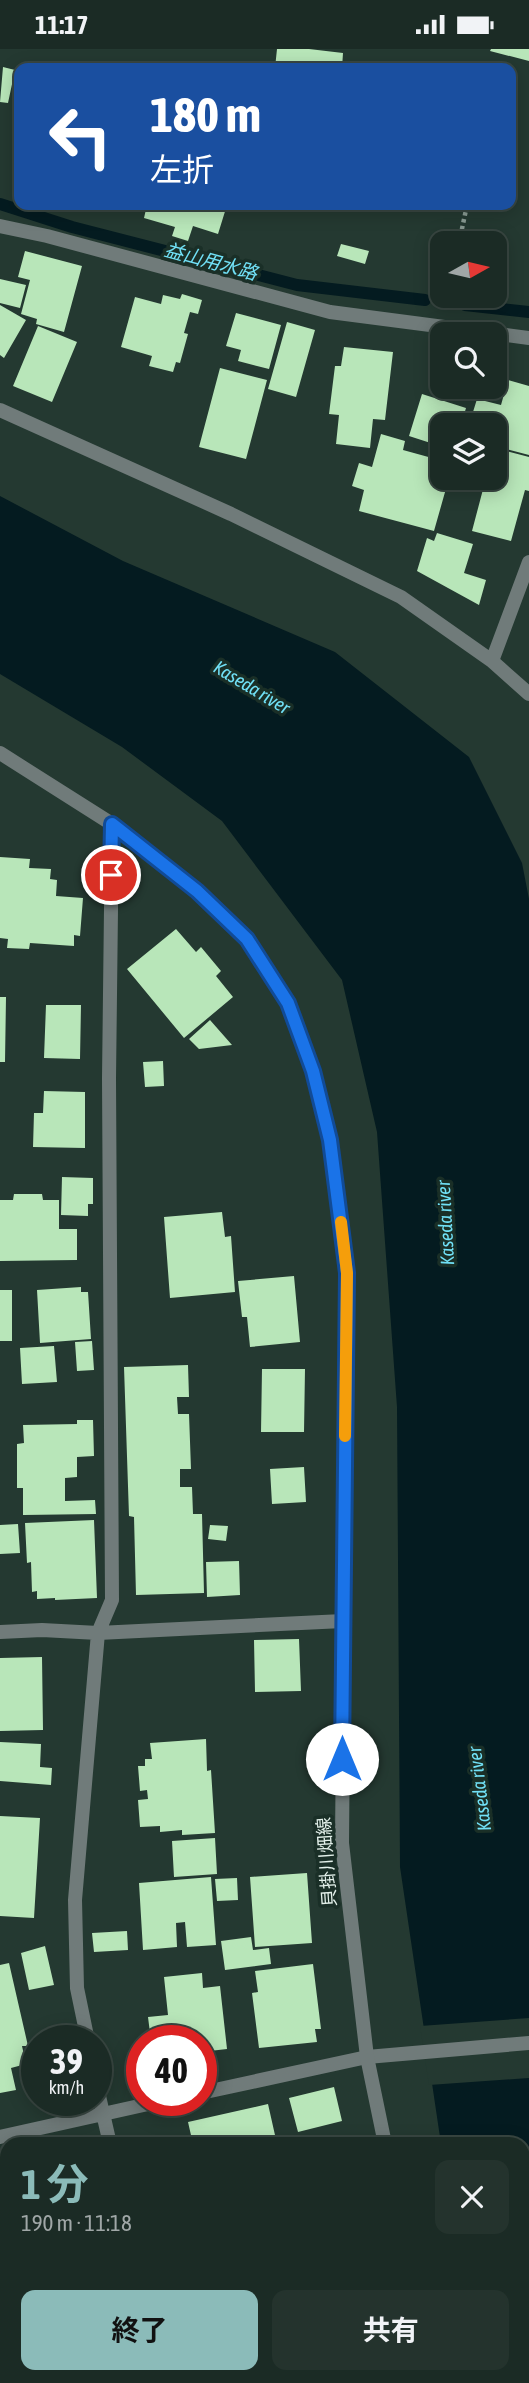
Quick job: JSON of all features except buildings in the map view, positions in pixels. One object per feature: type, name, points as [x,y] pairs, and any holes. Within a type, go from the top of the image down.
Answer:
[{"type":"street","points":[[0,226],[47,236],[330,312],[529,338]]},
{"type":"street","points":[[0,410],[231,514],[401,597],[492,661],[529,694]]},
{"type":"street","points":[[492,661],[529,562]]},
{"type":"street","name":"貝掛川畑線","points":[[0,753],[112,824],[197,891],[247,939],[288,1003],[313,1071],[330,1140],[347,1273],[342,1843],[367,2057],[383,2137]]},
{"type":"street","points":[[85,2025],[77,1987],[75,1901],[98,1633],[112,1600],[109,1079],[112,824]]},
{"type":"street","points":[[0,1632],[42,1630],[98,1633],[343,1621]]},
{"type":"street","points":[[217,2090],[367,2057],[529,2043]]},
{"type":"street","points":[[0,2137],[93,2116]]},
{"type":"street","points":[[103,2116],[108,2137]]},
{"type":"path","points":[[462,231],[466,210]]},
{"type":"water","name":"Kaseda river","points":[[0,496],[123,561],[335,652],[469,757],[522,863],[529,899],[529,2137],[440,2137],[400,1867],[397,1407],[377,1132],[342,980],[222,821],[122,747],[0,674]]},
{"type":"pier","points":[[529,2018],[529,2078],[429,2085],[420,2026]]},
{"type":"waterway","name":"益山用水路","points":[[0,204],[14,208]]},
{"type":"waterway","name":"益山用水路","points":[[19,210],[72,227],[297,285],[425,300]]},
{"type":"waterway","name":"益山用水路","points":[[492,308],[529,312]]},
{"type":"slow traffic","points":[[341,1222],[347,1273],[345,1436]]},
{"type":"route","points":[[111,875],[112,824],[197,891],[247,939],[288,1003],[313,1071],[330,1140],[347,1273],[342,1759]]}]
